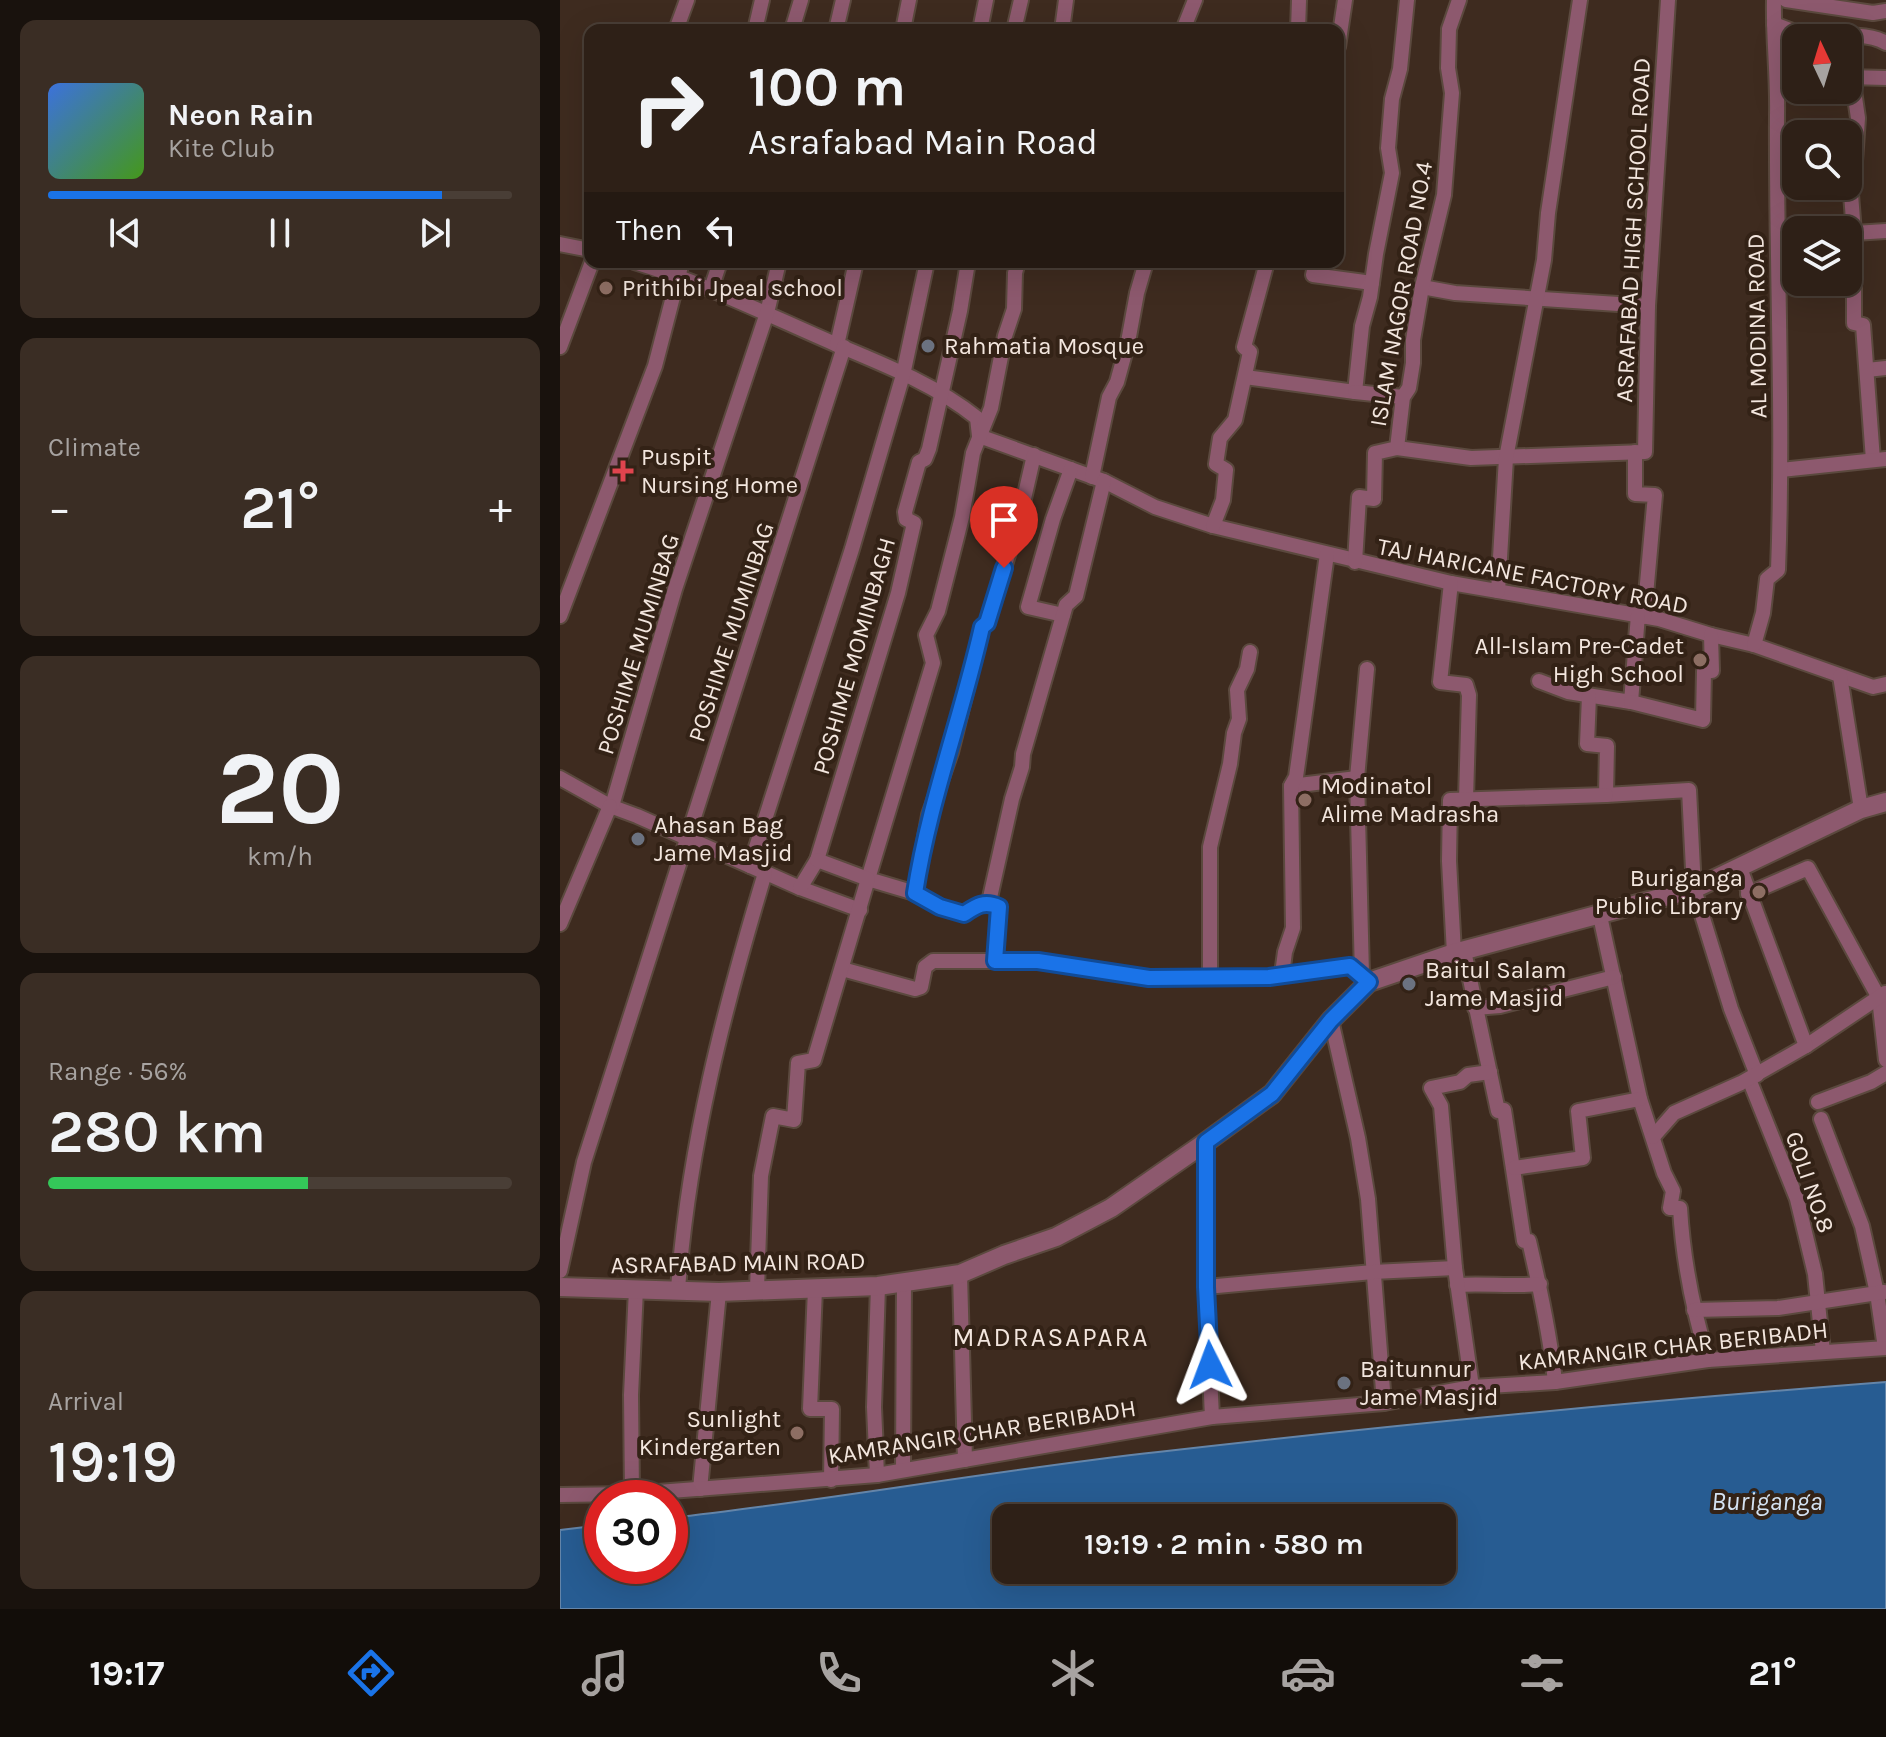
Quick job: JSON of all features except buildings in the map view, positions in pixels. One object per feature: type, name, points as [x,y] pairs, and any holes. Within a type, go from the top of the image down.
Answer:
[{"type":"street","points":[[678,24],[687,0]]},
{"type":"street","points":[[756,24],[762,0]]},
{"type":"street","points":[[794,24],[801,0]]},
{"type":"street","points":[[837,24],[843,0]]},
{"type":"street","points":[[904,24],[909,0]]},
{"type":"street","points":[[981,24],[986,0]]},
{"type":"street","points":[[1015,24],[1021,0]]},
{"type":"street","points":[[1063,24],[1066,0]]},
{"type":"street","points":[[1185,24],[1195,0]]},
{"type":"street","points":[[1298,24],[1299,0]]},
{"type":"street","points":[[1341,24],[1345,0]]},
{"type":"street","points":[[1355,392],[1362,326],[1392,173],[1388,148],[1392,99],[1400,69],[1407,0]]},
{"type":"street","name":"ISLAM NAGOR ROAD NO.4","points":[[1355,562],[1359,497],[1374,499],[1375,453],[1397,448],[1403,397],[1409,388],[1422,287],[1444,195],[1452,93],[1448,68],[1449,29],[1459,0]]},
{"type":"street","points":[[1498,591],[1506,458],[1544,260],[1548,213],[1580,0]]},
{"type":"street","name":"ASRAFABAD HIGH SCHOOL ROAD","points":[[1635,452],[1645,452],[1648,306],[1668,0]]},
{"type":"street","name":"AL MODINA ROAD","points":[[1754,645],[1763,613],[1767,579],[1778,570],[1781,470],[1774,0]]},
{"type":"street","points":[[1786,0],[1873,13],[1886,11]]},
{"type":"street","points":[[1774,24],[1782,27]]},
{"type":"street","points":[[1862,37],[1880,39],[1886,43]]},
{"type":"street","points":[[1777,72],[1782,72]]},
{"type":"street","points":[[1862,77],[1886,78]]},
{"type":"street","points":[[1853,216],[1850,181],[1855,161],[1858,118],[1855,104]]},
{"type":"street","points":[[1862,232],[1886,231]]},
{"type":"street","points":[[560,244],[584,249]]},
{"type":"street","points":[[560,347],[590,268]]},
{"type":"street","points":[[560,616],[655,366],[680,268],[711,289],[942,394],[977,418],[979,436]]},
{"type":"street","points":[[711,289],[718,268]]},
{"type":"street","name":"POSHIME MUMINBAG","points":[[560,924],[611,806],[675,589],[767,313],[778,268]]},
{"type":"street","name":"POSHIME MUMINBAG","points":[[560,1271],[584,1162],[689,838],[840,346],[855,268]]},
{"type":"street","points":[[750,866],[852,549],[903,375],[926,268]]},
{"type":"street","points":[[942,394],[967,268]]},
{"type":"street","points":[[757,1289],[761,1176],[773,1116],[794,1120],[798,1063],[814,1060],[933,663],[926,635],[938,611],[962,517],[973,453],[991,408],[1005,336],[1014,309],[1016,268]]},
{"type":"street","points":[[989,902],[1023,754],[1066,605],[1076,596],[1098,479],[1109,397],[1117,382],[1145,268]]},
{"type":"street","points":[[1213,526],[1226,484],[1226,470],[1216,464],[1220,438],[1235,420],[1250,352],[1244,347],[1265,268]]},
{"type":"street","points":[[1315,268],[1313,275],[1372,283]]},
{"type":"street","points":[[1422,287],[1455,293],[1648,306]]},
{"type":"street","points":[[1781,470],[1879,460],[1863,325],[1854,323],[1854,296]]},
{"type":"street","points":[[1867,370],[1886,368]]},
{"type":"street","points":[[1245,377],[1403,397]]},
{"type":"street","name":"POSHIME MOMINBAGH","points":[[800,888],[817,860],[898,593],[914,523],[906,519],[905,512],[919,462],[925,459],[929,449],[942,394]]},
{"type":"street","name":"TAJ HARICANE FACTORY ROAD","points":[[979,436],[1098,479],[1155,507],[1213,526],[1451,583],[1641,616],[1754,645],[1873,687],[1886,684]]},
{"type":"street","points":[[1397,448],[1471,458],[1635,452],[1635,494],[1655,495],[1631,702]]},
{"type":"street","points":[[915,893],[929,815],[951,752],[982,627],[987,623],[1020,516],[1034,455]]},
{"type":"street","points":[[1063,615],[1028,607],[1071,469]]},
{"type":"street","points":[[1282,974],[1293,928],[1291,786],[1296,777],[1327,554]]},
{"type":"street","points":[[1451,583],[1440,682],[1466,685],[1469,695],[1466,799]]},
{"type":"street","points":[[1539,681],[1568,692],[1631,702],[1703,720],[1704,671],[1712,671],[1711,635]]},
{"type":"street","points":[[1210,977],[1210,847],[1239,719],[1237,690],[1247,669],[1250,652]]},
{"type":"street","points":[[1365,978],[1357,778],[1367,669]]},
{"type":"street","points":[[1840,676],[1861,809]]},
{"type":"street","points":[[1555,1382],[1552,1345],[1540,1284],[1529,1241],[1524,1241],[1504,1110],[1498,1111],[1459,952],[1449,861],[1450,800],[1606,795],[1607,746],[1587,744],[1589,696]]},
{"type":"street","points":[[560,778],[611,806],[800,888],[860,910]]},
{"type":"street","points":[[1291,786],[1357,778]]},
{"type":"street","name":"GOLI NO.8","points":[[1606,795],[1689,790],[1694,889],[1753,1077],[1797,1199],[1815,1274],[1823,1352]]},
{"type":"street","name":"ASRAFABAD MAIN ROAD","points":[[560,1287],[719,1292],[815,1289],[878,1286],[960,1274],[1056,1237],[1111,1208],[1272,1094],[1365,978],[1694,889],[1861,809],[1886,802]]},
{"type":"street","points":[[817,860],[915,893],[940,907],[964,914],[977,905],[989,902],[999,907],[995,961]]},
{"type":"street","points":[[1740,868],[1806,1046]]},
{"type":"street","points":[[1748,894],[1808,868],[1882,995],[1886,1060]]},
{"type":"street","points":[[678,1290],[683,1218],[720,1029],[765,873]]},
{"type":"street","points":[[1600,916],[1640,1099],[1673,1191],[1670,1208],[1680,1208],[1683,1253],[1708,1360]]},
{"type":"street","points":[[842,969],[915,989],[921,987],[925,967],[933,961],[1038,961],[1149,978],[1269,977],[1350,966],[1365,978]]},
{"type":"street","points":[[1475,1008],[1509,1004],[1614,977]]},
{"type":"street","points":[[1653,1137],[1674,1113],[1753,1077],[1882,995]]},
{"type":"street","points":[[1331,1020],[1368,1199],[1384,1403]]},
{"type":"street","points":[[1472,1387],[1455,1268],[1441,1106],[1431,1088],[1460,1082],[1468,1075],[1490,1072]]},
{"type":"street","points":[[1818,1102],[1886,1073]]},
{"type":"street","points":[[1514,1168],[1583,1158],[1578,1111],[1640,1099]]},
{"type":"street","points":[[1821,1119],[1859,1217],[1882,1292],[1886,1348]]},
{"type":"street","points":[[1206,1142],[1206,1287],[1212,1417]]},
{"type":"street","points":[[1206,1287],[1455,1268]]},
{"type":"street","points":[[960,1274],[965,1460]]},
{"type":"street","points":[[903,1470],[904,1281]]},
{"type":"street","points":[[1457,1285],[1491,1283],[1508,1287],[1540,1284]]},
{"type":"street","points":[[877,1475],[874,1407],[878,1286]]},
{"type":"street","points":[[632,1480],[631,1395],[636,1289]]},
{"type":"street","points":[[815,1289],[810,1409],[832,1409],[831,1480]]},
{"type":"street","points":[[700,1489],[719,1292]]},
{"type":"street","points":[[1694,1310],[1778,1308],[1882,1292]]},
{"type":"street","name":"KAMRANGIR CHAR BERIBADH","points":[[688,1490],[877,1475],[1212,1417],[1384,1403],[1472,1387],[1555,1382],[1708,1360],[1886,1348]]},
{"type":"street","name":"KAMRANGIR CHAR BERIBADH","points":[[560,1495],[584,1495]]},
{"type":"water","name":"Buriganga","points":[[1886,1382],[1886,1609],[560,1609],[560,1530],[584,1527],[584,1584],[688,1584],[688,1516],[1158,1452],[1613,1405]]},
{"type":"place","name":"Prithibi Jpeal school","points":[[606,288]]},
{"type":"place","name":"Rahmatia Mosque","points":[[928,346]]},
{"type":"place","name":"Puspit Nursing Home","points":[[623,471]]},
{"type":"place","name":"All-Islam Pre-Cadet High School","points":[[1700,660]]},
{"type":"place","name":"Modinatol Alime Madrasha","points":[[1305,800]]},
{"type":"place","name":"Ahasan Bag Jame Masjid","points":[[638,839]]},
{"type":"place","name":"Buriganga Public Library","points":[[1759,892]]},
{"type":"place","name":"Baitul Salam Jame Masjid","points":[[1409,984]]},
{"type":"place","name":"Baitunnur Jame Masjid","points":[[1344,1383]]},
{"type":"place","name":"Sunlight Kindergarten","points":[[797,1433]]},
{"type":"district","name":"MADRASAPARA","points":[[1051,1337]]},
{"type":"route","points":[[1004,568],[987,623],[982,627],[951,752],[929,815],[915,893],[940,907],[964,914],[977,905],[989,902],[999,907],[995,961],[1038,961],[1149,978],[1269,977],[1350,966],[1369,982],[1331,1020],[1272,1094],[1206,1142],[1206,1287],[1210,1365]]}]
